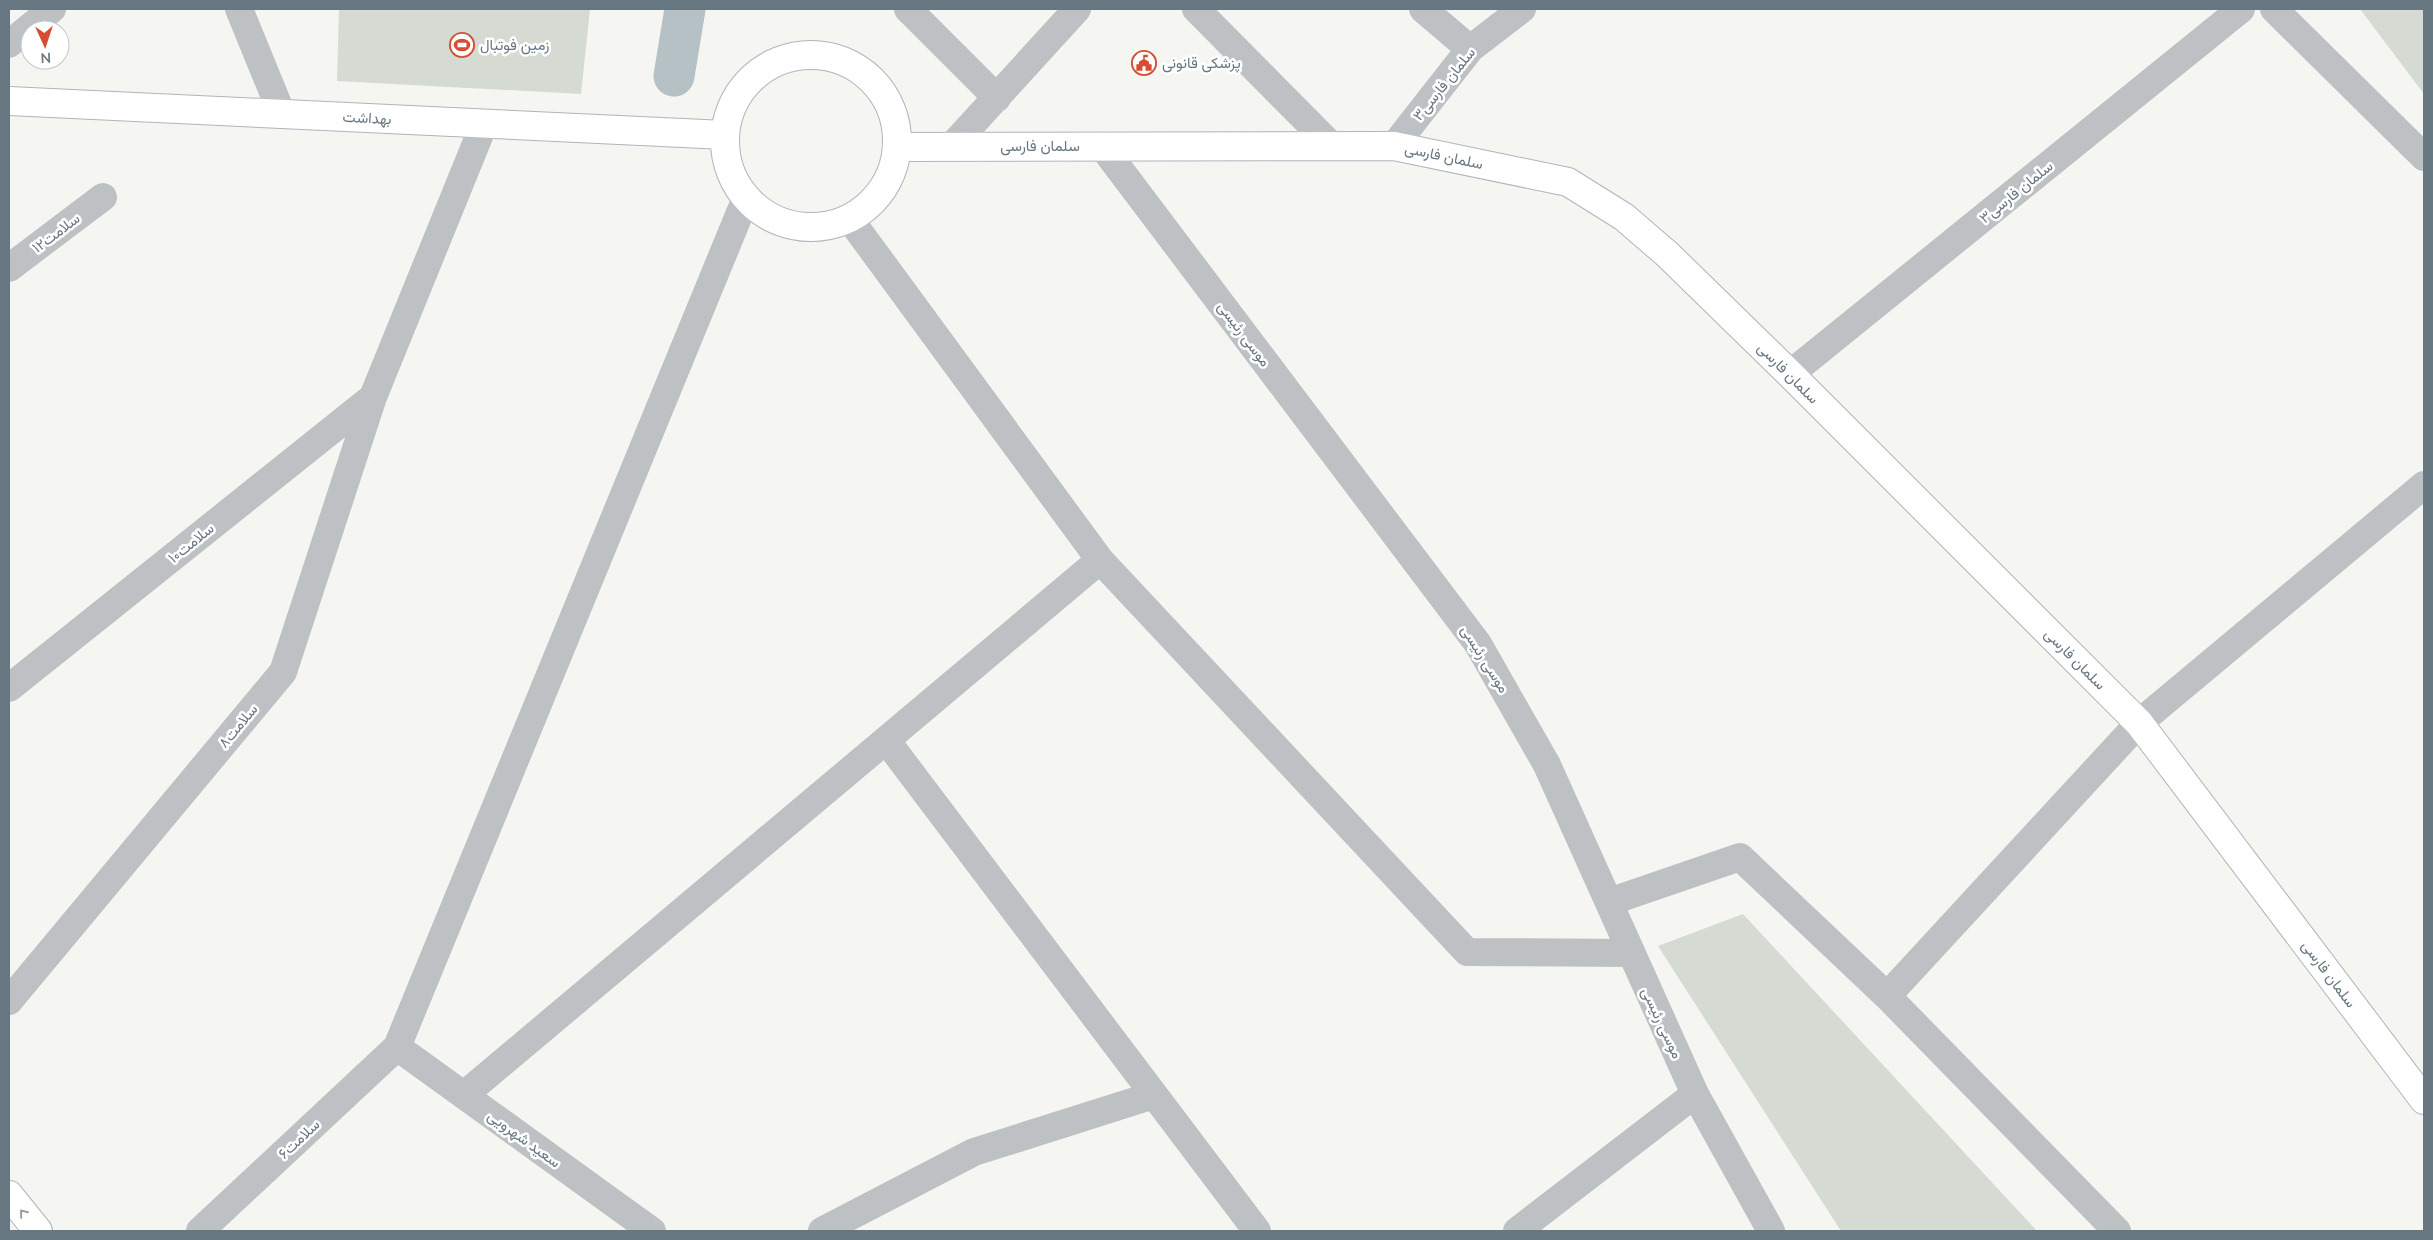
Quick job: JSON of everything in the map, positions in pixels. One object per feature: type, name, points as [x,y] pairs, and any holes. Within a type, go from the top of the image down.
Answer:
[{"type":"street","points":[[9,44],[52,9]]},
{"type":"street","points":[[239,9],[282,114]]},
{"type":"street","points":[[908,9],[997,98]]},
{"type":"street","points":[[952,146],[1077,9]]},
{"type":"street","points":[[1196,9],[1332,146]]},
{"type":"street","points":[[1423,9],[1470,49]]},
{"type":"street","name":"سلمان فارسی۳","points":[[1394,146],[1470,49],[1522,9]]},
{"type":"street","name":"سلمان فارسی۳","points":[[1790,374],[2241,9]]},
{"type":"street","points":[[2274,9],[2424,157]]},
{"type":"street","points":[[816,55],[838,60],[859,70],[875,84],[888,103],[896,124],[897,147],[893,168],[882,189],[868,205],[849,218],[820,226],[805,226],[783,222],[763,213],[746,198],[733,179],[726,158],[725,135],[729,113],[739,93],[754,77],[773,64],[794,57],[816,55]]},
{"type":"street","name":"بهداشت","points":[[9,101],[725,135]]},
{"type":"street","name":"سلامت۸","points":[[9,1001],[283,672],[373,398],[484,124]]},
{"type":"street","name":"موسی رئیسی","points":[[1102,146],[1478,644],[1547,765],[1695,1094],[1771,1231]]},
{"type":"street","name":"سلمان فارسی","points":[[897,147],[1394,146],[1568,182],[1624,217],[1667,254],[1790,374],[2139,723],[2424,1100]]},
{"type":"street","name":"سلامت۱۲","points":[[9,268],[103,198]]},
{"type":"street","points":[[397,1047],[746,198]]},
{"type":"street","points":[[849,218],[1100,560],[1467,952],[1631,953]]},
{"type":"street","name":"سلامت۱۰","points":[[9,688],[373,398]]},
{"type":"street","points":[[1886,996],[2139,723],[2424,485]]},
{"type":"street","points":[[464,1095],[1100,560]]},
{"type":"street","points":[[886,740],[1258,1231]]},
{"type":"street","points":[[1609,902],[1740,857],[1886,996],[2117,1231]]},
{"type":"street","name":"سعید شهرویی","points":[[397,1047],[652,1231]]},
{"type":"street","name":"سلامت۶","points":[[200,1231],[397,1047]]},
{"type":"street","points":[[1517,1231],[1695,1094]]},
{"type":"street","points":[[822,1231],[974,1152],[1154,1095]]},
{"type":"street","points":[[9,1195],[38,1231]]},
{"type":"shaded area","name":"زمین فوتبال","points":[[339,9],[590,9],[581,94],[337,81]]},
{"type":"shaded area","points":[[2360,9],[2424,9],[2424,94]]},
{"type":"shaded area","points":[[1743,914],[2037,1231],[1841,1231],[1658,946]]},
{"type":"waterway","points":[[674,76],[685,9]]},
{"type":"place","name":"زمین فوتبال","points":[[462,45]]},
{"type":"place","name":"پزشکی قانونی","points":[[1144,63]]}]
